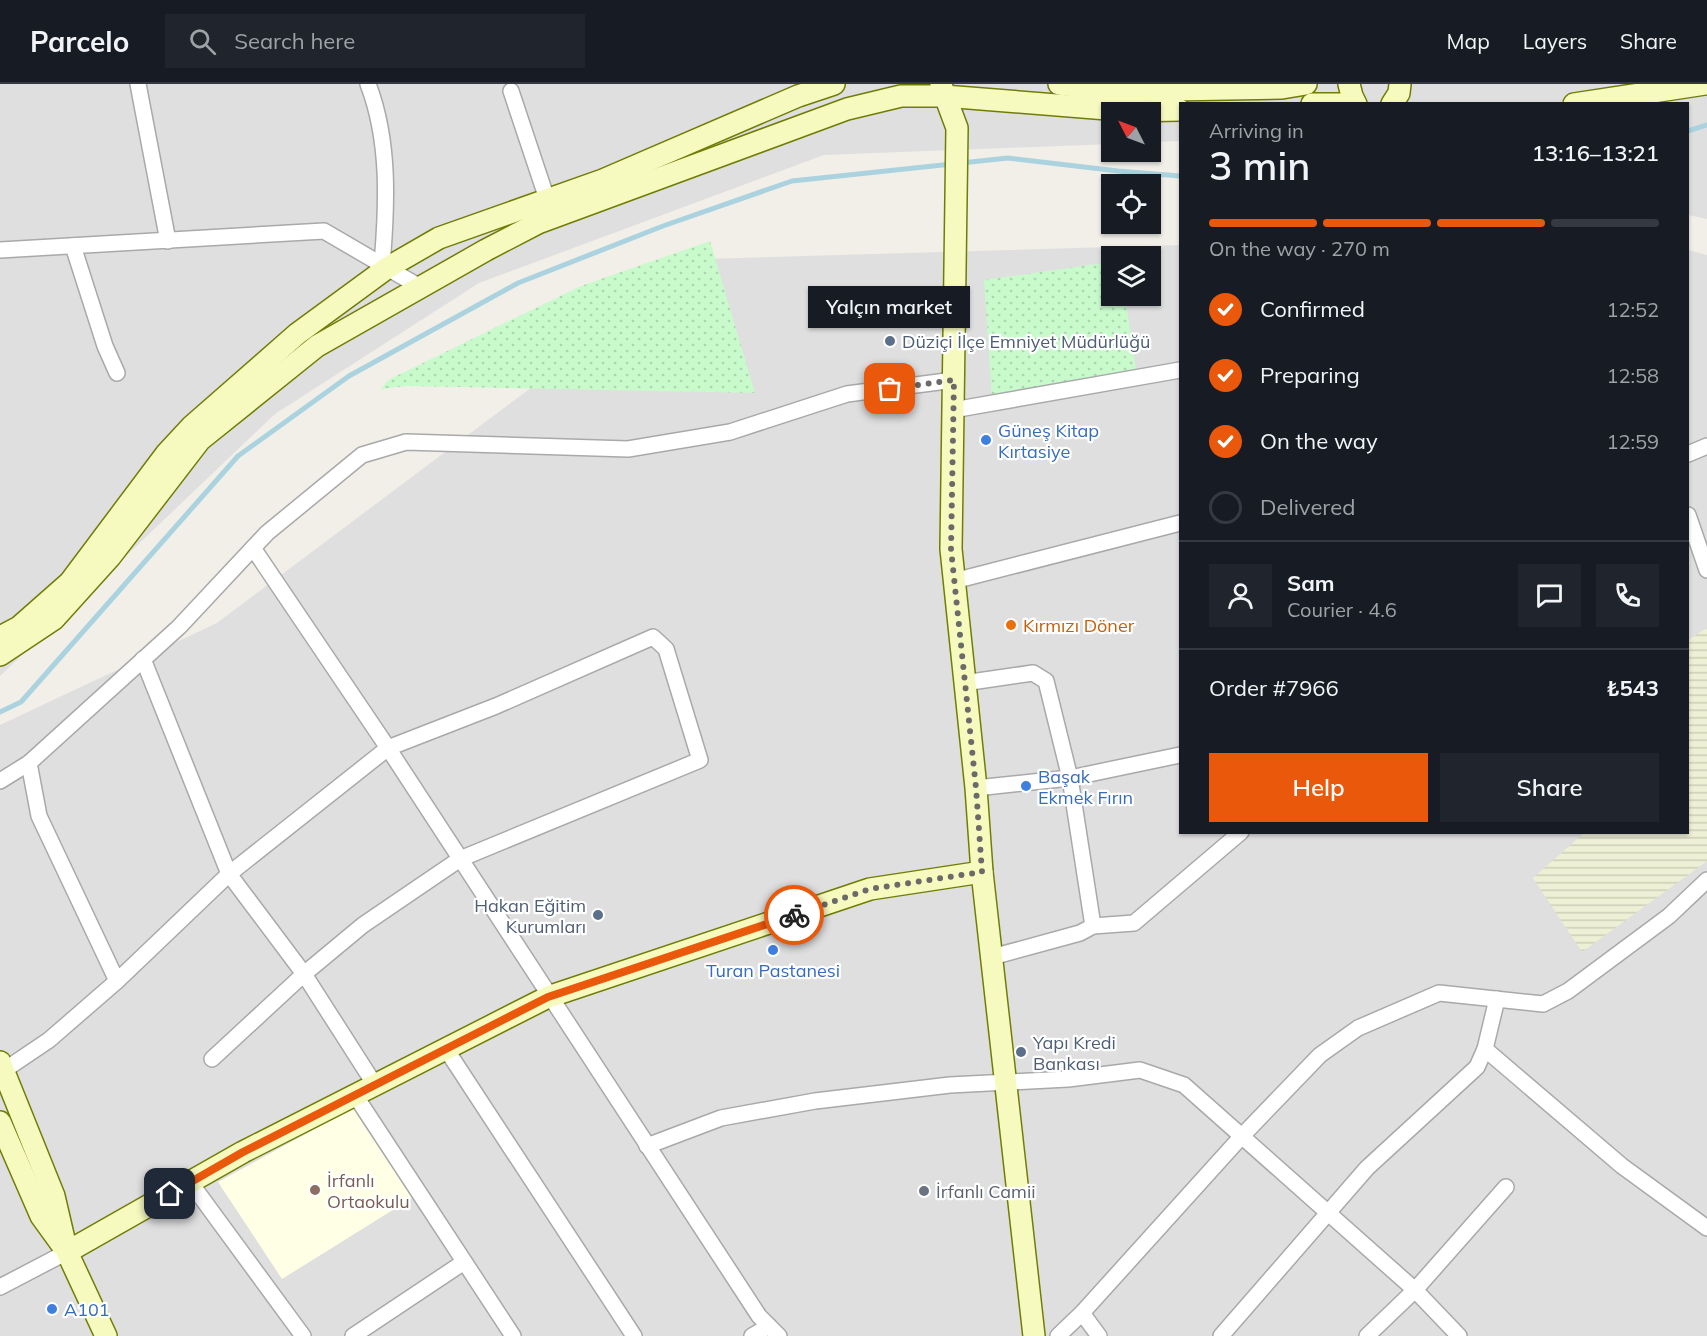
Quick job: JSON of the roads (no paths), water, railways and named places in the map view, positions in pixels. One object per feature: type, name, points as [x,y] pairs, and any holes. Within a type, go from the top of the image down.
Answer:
[{"type":"street","points":[[138,84],[168,241]]},
{"type":"street","points":[[368,84],[376,104],[387,197],[385,266]]},
{"type":"street","points":[[0,637],[19,627],[70,582],[166,454],[192,426],[297,334],[385,266],[439,238],[603,180],[798,96],[834,84]]},
{"type":"street","points":[[1059,84],[1114,91],[1282,88],[1306,84]]},
{"type":"street","points":[[1349,84],[1355,102]]},
{"type":"street","points":[[1587,102],[1705,84]]},
{"type":"street","points":[[943,90],[957,128],[951,549],[976,788],[982,872],[1034,1336]]},
{"type":"street","points":[[0,655],[54,619],[110,557],[200,440],[317,346],[538,223],[847,109],[901,96],[943,90],[1132,111],[1179,110]]},
{"type":"street","points":[[511,91],[547,199]]},
{"type":"street","points":[[0,250],[324,231],[420,287]]},
{"type":"street","points":[[73,246],[105,346],[117,373]]},
{"type":"street","points":[[953,410],[1179,370]]},
{"type":"street","points":[[0,781],[29,763],[179,627],[253,548],[362,455],[406,442],[628,449],[730,432],[847,394],[954,380]]},
{"type":"street","points":[[1689,454],[1707,446]]},
{"type":"street","points":[[1689,518],[1707,570]]},
{"type":"street","points":[[954,581],[1179,523]]},
{"type":"street","points":[[253,548],[388,748],[548,997],[759,1316],[774,1331]]},
{"type":"street","points":[[67,1252],[54,1196],[2,1067],[49,1040],[117,981],[229,874],[388,748],[496,706],[653,637],[666,649],[700,760],[460,859],[363,925],[304,974],[212,1059]]},
{"type":"street","points":[[143,659],[229,874],[304,974],[375,1085]]},
{"type":"street","points":[[964,683],[1033,673],[1046,681],[1070,778],[1092,926]]},
{"type":"street","points":[[976,788],[1070,778],[1179,755]]},
{"type":"street","points":[[29,763],[39,816],[117,981]]},
{"type":"street","points":[[992,957],[1080,933],[1092,926],[1134,923],[1239,834]]},
{"type":"street","points":[[0,1287],[190,1182],[548,997],[870,889],[982,872]]},
{"type":"street","points":[[1058,1336],[1082,1313],[1241,1137],[1320,1055],[1359,1028],[1439,993],[1543,1004],[1568,991],[1669,916],[1707,880]]},
{"type":"street","points":[[1221,1336],[1367,1168],[1477,1067],[1485,1048],[1497,999]]},
{"type":"street","points":[[1485,1048],[1622,1166],[1707,1228]]},
{"type":"street","points":[[446,1049],[634,1336]]},
{"type":"street","points":[[647,1146],[720,1118],[815,1101],[1005,1081],[1068,1079],[1140,1070],[1184,1085],[1415,1290],[1459,1336]]},
{"type":"street","points":[[355,1095],[513,1336]]},
{"type":"street","points":[[0,1122],[41,1216],[67,1252],[106,1336]]},
{"type":"street","points":[[190,1182],[303,1336]]},
{"type":"street","points":[[1367,1336],[1415,1290],[1506,1187]]},
{"type":"street","points":[[354,1336],[464,1262]]},
{"type":"street","points":[[1082,1313],[1098,1336]]},
{"type":"street","points":[[752,1336],[774,1331]]},
{"type":"waterway","points":[[1689,131],[1707,125]]},
{"type":"waterway","points":[[961,163],[1008,158],[1179,176]]},
{"type":"waterway","points":[[0,712],[21,702],[238,456],[349,376],[518,283],[663,226],[792,181],[952,164]]},
{"type":"place","name":"Düziçi İlçe Emniyet Müdürlüğü","points":[[890,341]]},
{"type":"place","name":"Yalçın market","points":[[890,389]]},
{"type":"place","name":"Güneş Kitap Kırtasiye","points":[[986,440]]},
{"type":"place","name":"Kırmızı Döner","points":[[1011,625]]},
{"type":"place","name":"Başak Ekmek Fırın","points":[[1026,786]]},
{"type":"place","name":"Hakan Eğitim Kurumları","points":[[598,915]]},
{"type":"place","name":"Turan Pastanesi","points":[[773,950]]},
{"type":"place","name":"Yapı Kredi Bankası","points":[[1021,1052]]},
{"type":"place","name":"İrfanlı Ortaokulu","points":[[315,1190]]},
{"type":"place","name":"İrfanlı Camii","points":[[924,1191]]},
{"type":"place","name":"A101","points":[[52,1309]]}]
